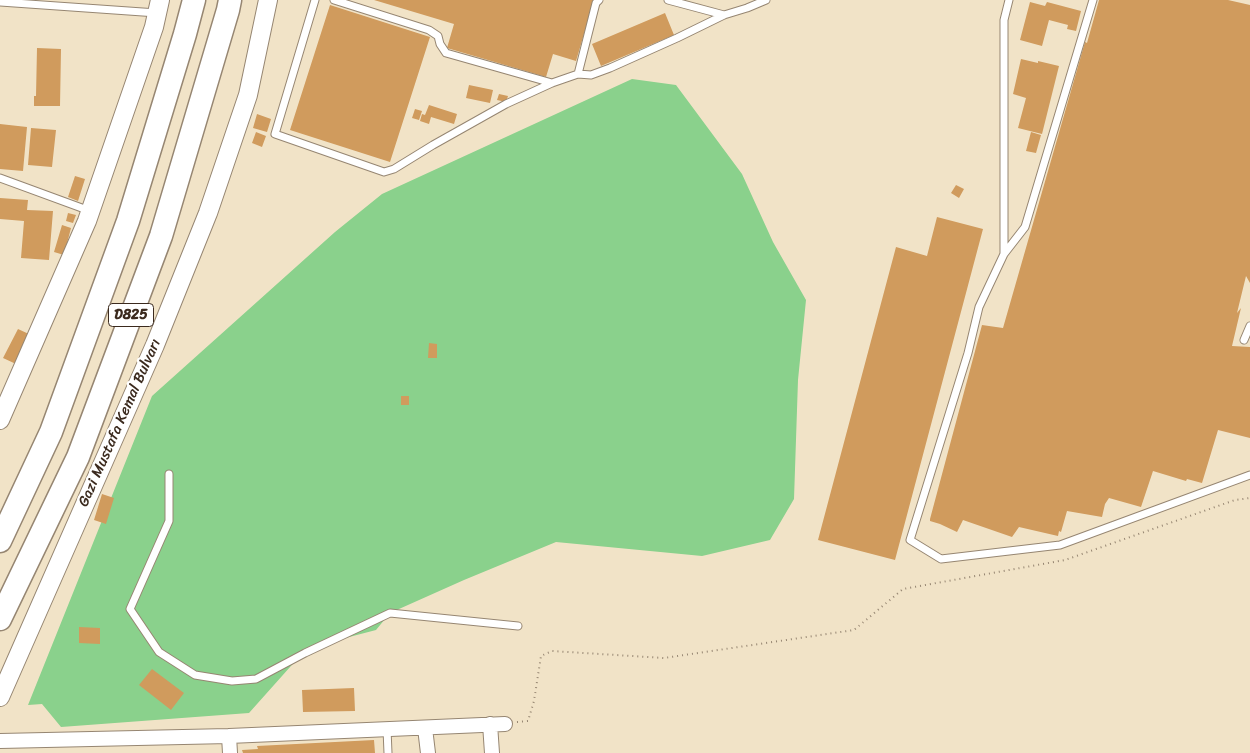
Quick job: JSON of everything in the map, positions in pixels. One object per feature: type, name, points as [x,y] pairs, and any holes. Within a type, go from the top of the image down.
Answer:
[{"type":"highway","name":"D825","points":[[0,541],[52,432],[128,221],[194,0]]},
{"type":"highway","name":"Gazi Mustafa Kemal Bulvarı","points":[[0,618],[78,457],[157,245],[230,0]]},
{"type":"street","name":"Gazi Mustafa Kemal Bulvarı","points":[[0,697],[155,345],[208,213],[248,95],[268,0]]},
{"type":"street","points":[[0,420],[8,395],[91,211],[154,27],[158,7]]},
{"type":"street","points":[[490,724],[492,753]]},
{"type":"street","points":[[0,741],[230,736],[505,724]]},
{"type":"street","points":[[425,728],[428,753]]},
{"type":"street","points":[[230,736],[230,753]]},
{"type":"lane","points":[[315,0],[275,134],[384,172],[394,169],[506,104],[552,83],[578,74],[591,75],[610,68],[724,15],[766,0]]},
{"type":"lane","points":[[334,0],[429,30],[438,36],[440,44],[446,53],[552,83]]},
{"type":"lane","points":[[578,74],[596,3],[599,0]]},
{"type":"lane","points":[[668,0],[724,15]]},
{"type":"lane","points":[[1004,254],[1004,20],[1009,0]]},
{"type":"lane","points":[[1093,0],[1024,227],[1004,254],[979,307],[968,353],[910,540],[941,559],[1060,545],[1250,475]]},
{"type":"lane","points":[[0,2],[158,7]]},
{"type":"lane","points":[[0,178],[91,211]]},
{"type":"lane","points":[[1244,340],[1250,326]]},
{"type":"lane","points":[[169,474],[169,521],[130,609],[158,652],[195,676],[232,681],[256,679],[305,653],[390,613],[518,626]]},
{"type":"lane","points":[[387,729],[388,753]]},
{"type":"path","points":[[505,724],[528,721],[534,701],[541,656],[552,651],[664,658],[854,630],[903,588],[1065,560],[1235,500],[1250,498]]},
{"type":"green space","points":[[632,79],[676,85],[742,174],[773,242],[806,300],[798,380],[794,499],[770,540],[702,556],[556,542],[390,613],[376,630],[307,648],[249,713],[61,727],[42,704],[28,705],[152,396],[335,232],[382,194]]},
{"type":"building","points":[[374,0],[594,0],[576,61],[553,54],[546,77],[447,48],[454,24]]},
{"type":"building","points":[[1099,0],[1228,0],[1250,5],[1250,283],[1246,276],[1237,313],[1241,308],[1232,346],[1250,347],[1250,438],[1218,430],[1202,483],[1187,479],[1186,481],[1153,471],[1141,507],[1109,498],[1105,504],[1102,517],[1067,511],[1058,536],[1019,527],[1012,537],[963,520],[957,532],[930,521],[930,519],[982,325],[1003,328],[1085,42],[1087,43]]},
{"type":"building","points":[[1030,2],[1045,6],[1047,2],[1081,11],[1076,31],[1067,29],[1068,25],[1049,20],[1042,46],[1020,40]]},
{"type":"building","points":[[330,5],[430,37],[390,162],[290,130]]},
{"type":"building","points":[[665,13],[674,35],[601,66],[592,44]]},
{"type":"building","points":[[37,48],[61,49],[60,106],[34,106]]},
{"type":"building","points":[[1021,59],[1059,66],[1042,134],[1018,128],[1026,98],[1013,94]]},
{"type":"building","points":[[469,85],[493,90],[490,103],[466,98]]},
{"type":"building","points":[[499,94],[508,96],[506,102],[497,100]]},
{"type":"building","points":[[429,105],[457,114],[454,124],[431,117],[429,124],[420,121],[422,114],[425,115]]},
{"type":"building","points":[[415,109],[422,111],[419,120],[412,118]]},
{"type":"building","points":[[257,114],[271,119],[267,132],[253,128]]},
{"type":"building","points":[[0,124],[27,127],[23,171],[0,169]]},
{"type":"building","points":[[31,128],[56,130],[52,167],[28,165]]},
{"type":"building","points":[[256,132],[266,136],[262,147],[252,143]]},
{"type":"building","points":[[1031,132],[1041,135],[1036,153],[1026,151]]},
{"type":"building","points":[[75,176],[85,179],[78,201],[68,197]]},
{"type":"building","points":[[956,185],[964,189],[959,198],[951,193]]},
{"type":"building","points":[[0,198],[28,200],[27,210],[53,211],[49,260],[21,258],[24,221],[0,219]]},
{"type":"building","points":[[68,213],[76,215],[73,223],[66,221]]},
{"type":"building","points":[[937,217],[983,229],[895,560],[818,540],[896,247],[927,256]]},
{"type":"building","points":[[62,225],[71,228],[64,255],[54,252]]},
{"type":"building","points":[[18,329],[31,335],[16,364],[3,358]]},
{"type":"building","points":[[429,343],[437,344],[437,358],[428,358]]},
{"type":"building","points":[[401,396],[409,396],[409,405],[401,405]]},
{"type":"building","points":[[102,494],[114,498],[106,524],[94,520]]},
{"type":"building","points":[[79,627],[100,628],[100,644],[79,643]]},
{"type":"building","points":[[152,669],[184,693],[171,710],[139,685]]},
{"type":"building","points":[[354,688],[355,711],[303,712],[302,690]]},
{"type":"building","points":[[374,740],[375,753],[243,753],[242,750],[258,749],[257,746]]}]
